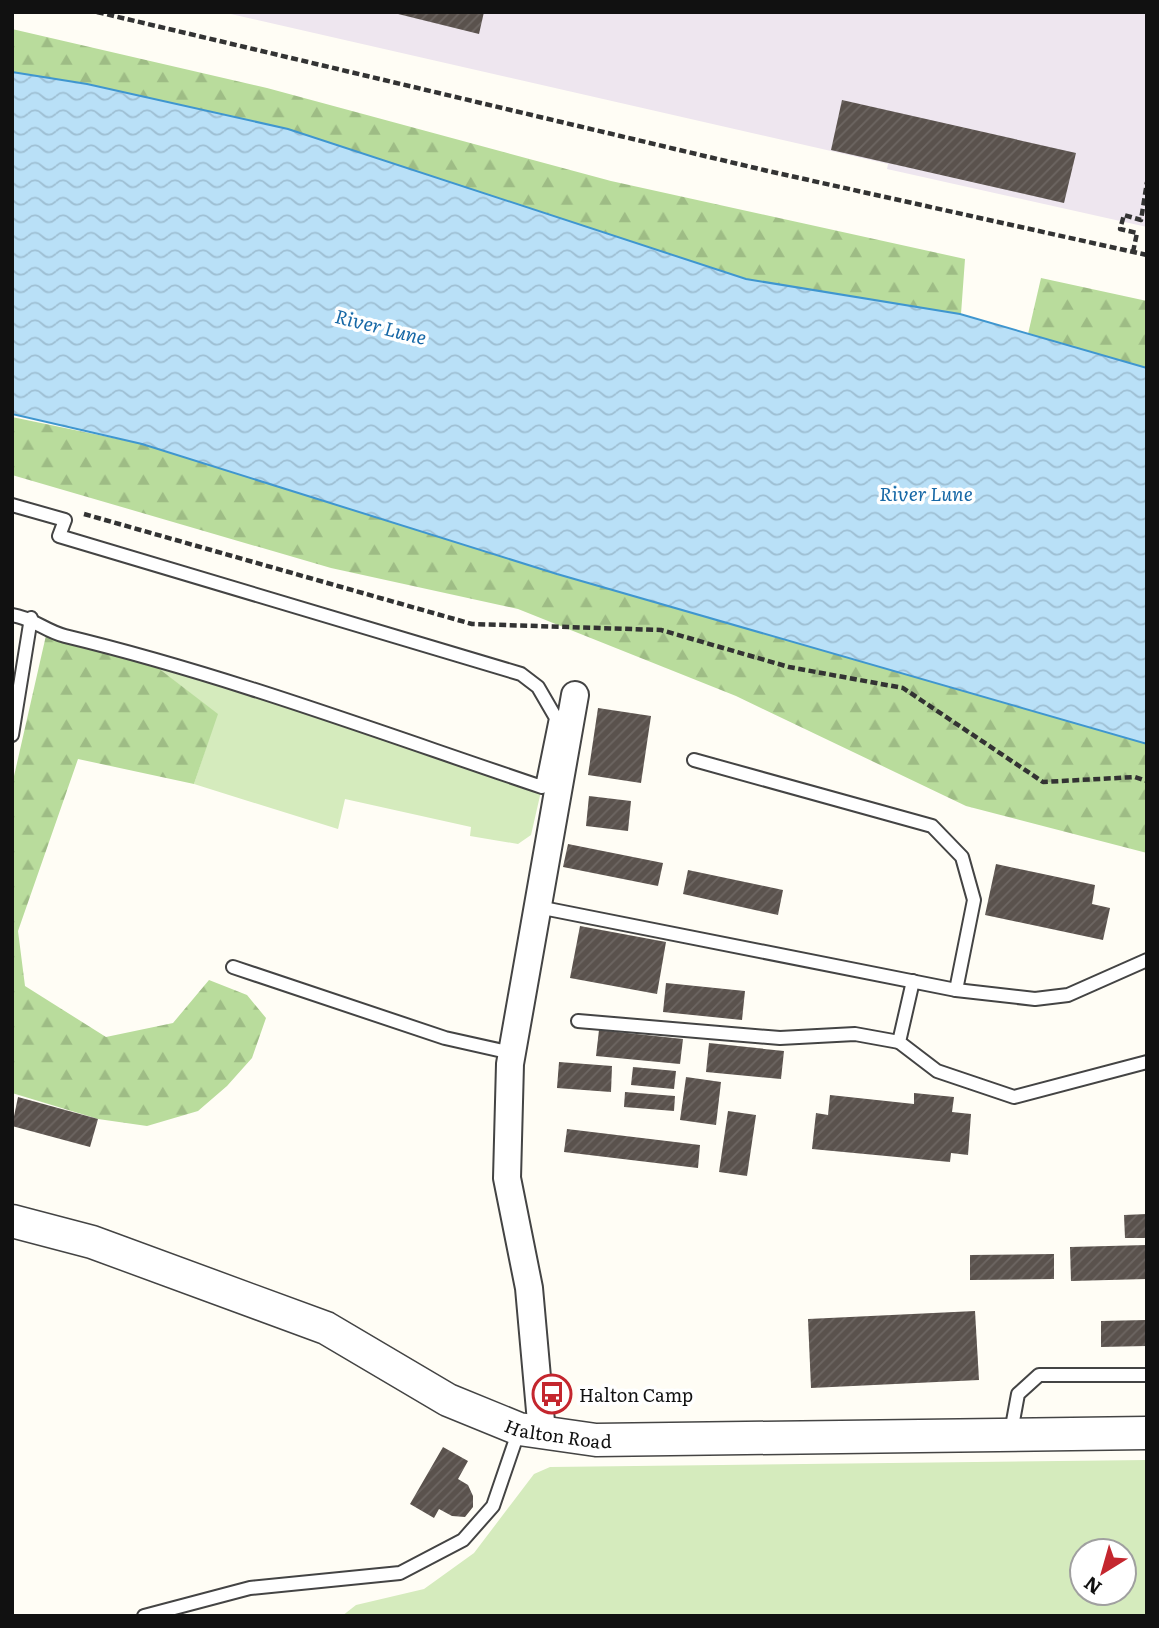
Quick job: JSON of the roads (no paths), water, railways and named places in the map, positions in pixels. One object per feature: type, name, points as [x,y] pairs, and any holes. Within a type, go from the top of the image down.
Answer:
[{"type":"street","points":[[531,1431],[529,1288],[507,1178],[512,1054],[575,695]]},
{"type":"street","name":"Halton Road","points":[[12,1221],[92,1242],[326,1328],[448,1400],[531,1431],[596,1440],[1011,1432],[1147,1433]]},
{"type":"lane","points":[[12,505],[65,520],[59,536],[521,674],[538,687],[556,718],[542,787],[140,654],[47,631],[31,618],[12,615]]},
{"type":"lane","points":[[12,735],[31,618]]},
{"type":"lane","points":[[694,760],[932,826],[962,857],[974,900],[956,990]]},
{"type":"lane","points":[[538,907],[956,990],[1035,999],[1068,995],[1147,960]]},
{"type":"lane","points":[[233,967],[445,1038],[512,1054]]},
{"type":"lane","points":[[899,1042],[913,981]]},
{"type":"lane","points":[[578,1021],[780,1038],[855,1034],[899,1042],[937,1071],[1014,1097],[1147,1062]]},
{"type":"lane","points":[[1011,1432],[1018,1394],[1039,1375],[1147,1376]]},
{"type":"lane","points":[[144,1616],[250,1588],[400,1573],[463,1540],[493,1506],[531,1431]]},
{"type":"water","name":"River Lune","points":[[12,72],[87,84],[288,129],[746,279],[960,314],[1147,368],[1147,744],[557,574],[142,444],[12,414]]},
{"type":"place","name":"Halton Camp","points":[[552,1394]]}]
